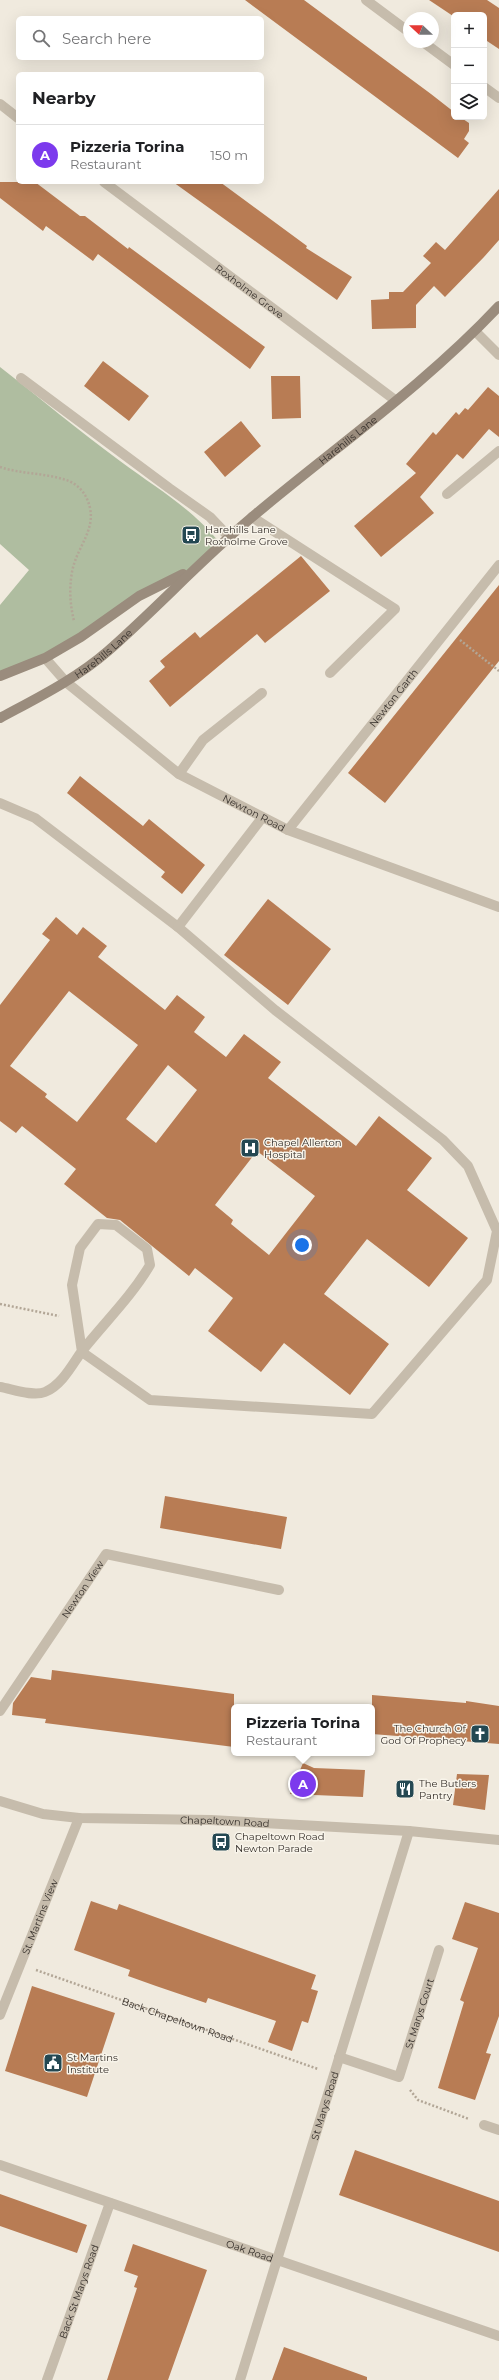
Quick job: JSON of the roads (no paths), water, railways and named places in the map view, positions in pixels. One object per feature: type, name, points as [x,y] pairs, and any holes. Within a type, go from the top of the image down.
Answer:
[{"type":"main road","name":"Harehills Lane","points":[[0,718],[66,682],[108,652],[192,570],[229,537],[475,332],[499,306]]},
{"type":"main road","name":"Harehills Lane","points":[[0,676],[44,658],[81,638],[139,596],[192,570]]},
{"type":"street","points":[[366,0],[403,28]]},
{"type":"street","points":[[431,48],[451,63]]},
{"type":"street","points":[[487,89],[499,98]]},
{"type":"street","points":[[0,104],[16,116]]},
{"type":"street","name":"Roxholme Grove","points":[[107,184],[395,400]]},
{"type":"street","points":[[475,332],[499,355]]},
{"type":"street","points":[[22,378],[162,484],[210,516],[229,537]]},
{"type":"street","points":[[447,494],[499,451]]},
{"type":"street","points":[[252,517],[395,610],[330,674]]},
{"type":"street","name":"Newton Garth","points":[[288,830],[499,565]]},
{"type":"street","name":"Newton Road","points":[[44,658],[66,682],[179,774],[262,818],[288,830],[498,904]]},
{"type":"street","points":[[179,774],[203,740],[262,693]]},
{"type":"street","points":[[0,1387],[26,1392],[45,1392],[62,1379],[82,1352],[138,1285],[150,1265],[147,1250],[116,1225],[98,1224],[80,1248],[72,1285],[82,1352],[150,1400],[372,1414],[487,1280],[497,1231],[468,1166],[444,1140],[275,1010],[178,928],[35,818],[1,805]]},
{"type":"street","points":[[178,928],[262,818]]},
{"type":"street","name":"Newton View","points":[[0,1711],[106,1554],[279,1590]]},
{"type":"street","name":"Chapeltown Road","points":[[0,1801],[43,1814],[79,1818],[211,1820],[409,1830],[499,1840]]},
{"type":"street","name":"St. Martins View","points":[[0,2015],[79,1818]]},
{"type":"street","name":"St Marys Road","points":[[240,2380],[409,1830]]},
{"type":"street","name":"St Marys Court","points":[[339,2057],[399,2077],[439,1950]]},
{"type":"street","points":[[484,2125],[499,2130]]},
{"type":"street","name":"Oak Road","points":[[0,2165],[499,2336]]},
{"type":"street","name":"Back St Marys Road","points":[[47,2380],[110,2203]]},
{"type":"place","name":"Harehills Lane Roxholme Grove","points":[[191,535]]},
{"type":"place","name":"Chapel Allerton Hospital","points":[[250,1148]]},
{"type":"place","name":"The Church Of God Of Prophecy","points":[[480,1734]]},
{"type":"place","name":"Pizzeria Torina","points":[[303,1784]]},
{"type":"place","name":"The Butlers Pantry","points":[[405,1789]]},
{"type":"place","name":"Chapeltown Road Newton Parade","points":[[221,1842]]},
{"type":"place","name":"St Martins Institute","points":[[53,2063]]}]
